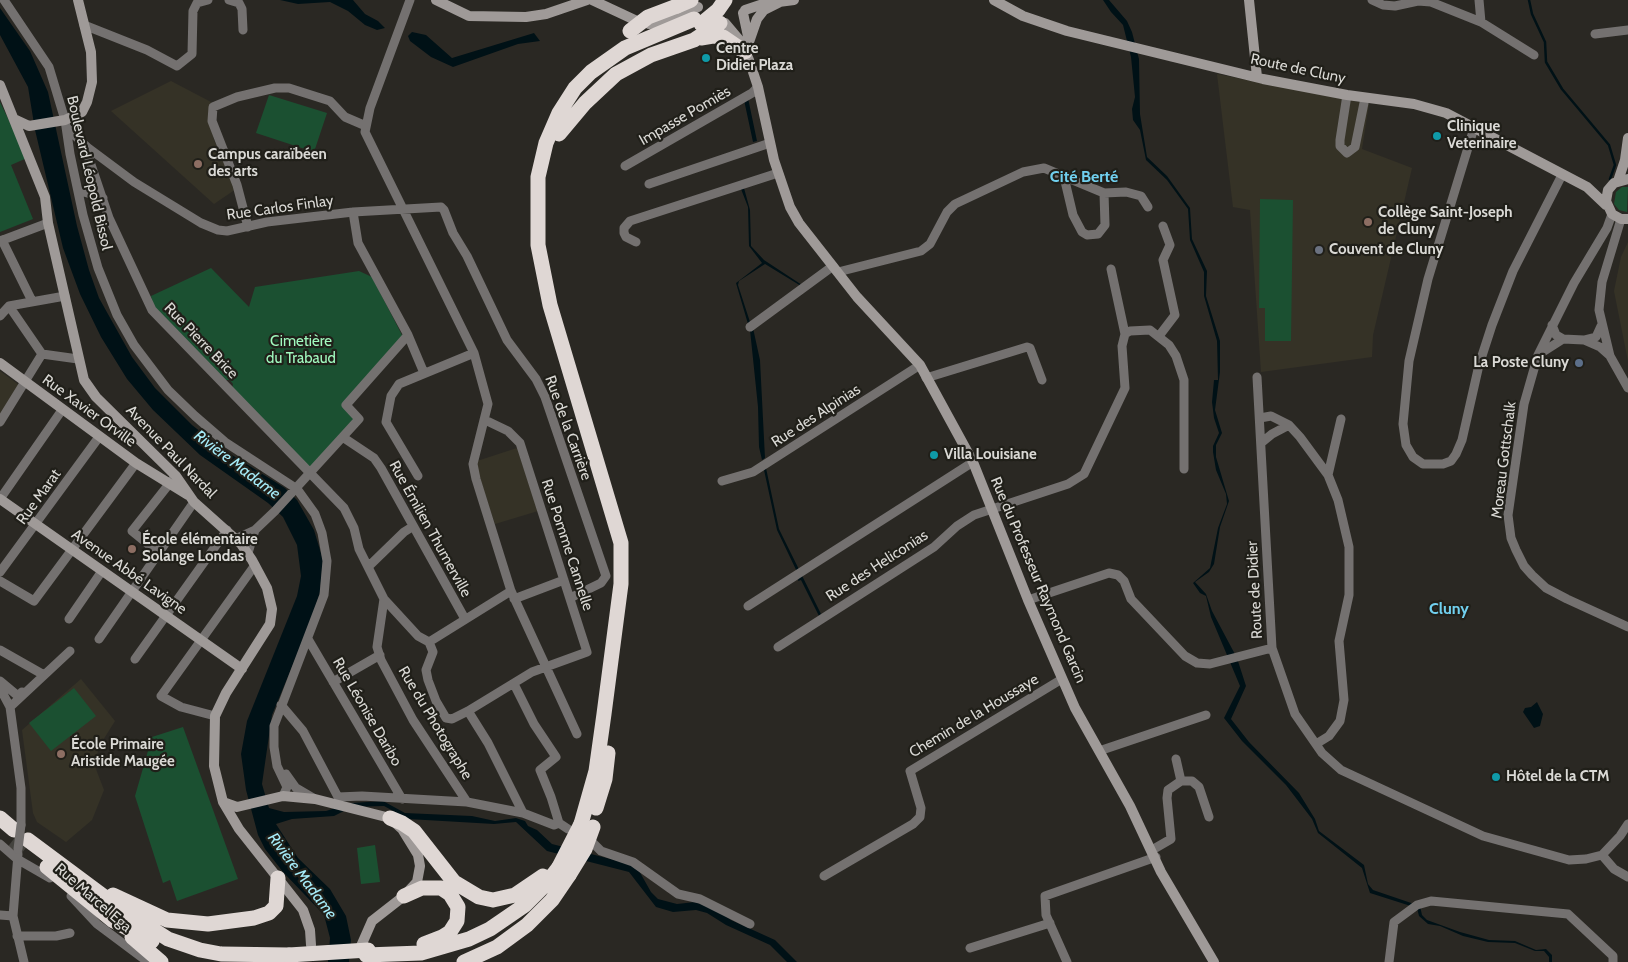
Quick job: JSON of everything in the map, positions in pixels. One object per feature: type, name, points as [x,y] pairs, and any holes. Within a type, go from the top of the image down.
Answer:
[{"type":"highway","points":[[464,962],[497,947],[528,925],[552,900],[562,870],[605,779],[627,605],[629,547],[624,519],[579,374],[550,262],[545,222],[551,157],[559,134],[582,95],[606,72],[640,50],[692,31],[702,13],[714,0]]},
{"type":"highway","points":[[583,829],[599,749],[621,584],[621,543],[550,305],[538,245],[538,177],[546,143],[559,104],[569,86],[608,48],[633,26],[648,17],[718,10],[725,0]]},
{"type":"highway","points":[[694,40],[702,13]]},
{"type":"highway","points":[[546,143],[559,113],[575,88],[596,68],[636,42],[702,13]]},
{"type":"highway","points":[[559,134],[584,103],[616,74],[651,55],[694,40],[713,36],[722,38],[748,51]]},
{"type":"highway","points":[[0,818],[15,841],[160,962]]},
{"type":"highway","points":[[390,818],[414,831],[442,868],[460,887],[485,899],[501,899],[525,890],[542,877],[562,870]]},
{"type":"highway","points":[[15,841],[70,872],[156,916],[193,924],[254,918],[269,913],[276,906],[278,878]]},
{"type":"highway","points":[[365,950],[421,952],[469,939],[490,929],[525,905],[562,870]]},
{"type":"highway","points":[[419,962],[458,952],[497,936],[533,909],[562,870]]},
{"type":"highway","points":[[70,872],[138,922],[177,943],[221,954],[290,955],[365,950],[431,942],[450,932],[457,921],[458,908],[455,900],[445,890],[431,887],[422,888],[404,896]]},
{"type":"highway","points":[[112,920],[164,947],[214,962]]},
{"type":"main road","points":[[14,119],[29,126],[63,123],[82,112],[87,102],[92,82],[91,52],[78,0]]},
{"type":"main road","points":[[436,0],[469,16],[518,17],[546,14],[587,0]]},
{"type":"main road","points":[[592,0],[633,26]]},
{"type":"main road","points":[[649,24],[665,23],[702,13],[732,21],[745,8],[794,0]]},
{"type":"main road","name":"Route de Cluny","points":[[994,0],[1023,16],[1052,27],[1119,44],[1257,77],[1347,95],[1427,107],[1446,113],[1587,187],[1617,214]]},
{"type":"main road","points":[[1249,0],[1257,77]]},
{"type":"main road","points":[[748,51],[757,19],[764,10],[780,2]]},
{"type":"main road","name":"Rue du Professeur Raymond Garcin","points":[[745,8],[748,51],[758,87],[762,145],[778,173],[790,207],[799,223],[836,269],[884,327],[920,365],[973,462],[1062,679],[1154,854],[1161,872],[1214,962]]},
{"type":"main road","name":"Rue du Professeur Raymond Garcin","points":[[702,13],[741,42],[748,51]]},
{"type":"main road","name":"Avenue Paul Nardal","points":[[0,84],[45,197],[48,223],[84,380],[96,398],[176,476],[192,499],[227,530],[248,553],[267,588],[272,616],[264,635],[226,693],[215,716],[214,766],[223,802],[239,829],[303,910],[310,930],[311,945]]},
{"type":"main road","points":[[20,136],[29,126]]},
{"type":"main road","points":[[1617,214],[1606,194],[1619,182],[1628,138]]},
{"type":"main road","name":"Route de Cluny","points":[[1587,187],[1619,182]]},
{"type":"main road","name":"Rue Xavier Orville","points":[[0,363],[99,437],[192,499]]},
{"type":"main road","name":"Avenue Abbé Lavigne","points":[[0,499],[242,668]]},
{"type":"main road","points":[[223,802],[237,807],[283,796],[317,800],[390,818],[409,838],[418,855],[420,866],[417,882],[404,896],[372,921],[365,950]]},
{"type":"main road","points":[[239,829],[238,813],[247,806]]},
{"type":"street","name":"Boulevard Léopold Bissol","points":[[4,0],[49,67],[98,268],[117,315],[148,365],[168,390],[225,442],[295,491],[315,514],[322,533],[327,561],[324,595],[274,726],[274,747],[277,766],[287,787],[283,796]]},
{"type":"street","points":[[84,25],[147,50],[177,66],[192,54],[192,11],[197,3],[208,0]]},
{"type":"street","points":[[229,0],[239,3],[242,9],[242,30]]},
{"type":"street","points":[[410,0],[386,62],[366,126],[366,135],[474,353],[488,404],[473,464],[513,595],[544,667],[577,734]]},
{"type":"street","points":[[1372,0],[1383,5],[1395,6],[1418,0],[1431,2],[1481,22],[1534,55]]},
{"type":"street","points":[[1479,0],[1481,22]]},
{"type":"street","points":[[1595,34],[1628,30]]},
{"type":"street","name":"Impasse Pomiès","points":[[625,166],[752,93],[758,87]]},
{"type":"street","points":[[248,227],[238,185],[212,121],[213,107],[237,97],[275,88],[289,88],[323,97],[330,101],[346,117],[366,126]]},
{"type":"street","points":[[1347,95],[1340,140],[1343,150],[1347,153],[1355,147],[1366,98]]},
{"type":"street","name":"Rue Carlos Finlay","points":[[63,123],[86,146],[134,182],[200,223],[227,231],[267,222],[353,212],[404,211],[441,207]]},
{"type":"street","points":[[1474,128],[1428,279],[1409,361],[1403,424],[1406,444],[1413,457],[1423,464],[1443,464],[1451,461],[1456,454],[1462,440],[1479,365],[1492,325],[1513,271],[1562,175]]},
{"type":"street","points":[[649,184],[762,145]]},
{"type":"street","points":[[70,154],[74,147],[86,146]]},
{"type":"street","name":"Rue Pierre Brice","points":[[86,146],[109,218],[152,310],[347,513],[359,550],[384,599],[418,636],[429,642]]},
{"type":"street","points":[[750,327],[836,269],[921,251],[930,244],[947,212],[955,204],[1023,172],[1044,168],[1104,193],[1126,192],[1141,196],[1148,207]]},
{"type":"street","points":[[636,242],[626,237],[624,233],[624,228],[630,221],[778,173]]},
{"type":"street","points":[[1064,177],[1073,216],[1082,232],[1087,235],[1098,234],[1105,225],[1104,193]]},
{"type":"street","points":[[78,190],[103,198]]},
{"type":"street","name":"Rue de la Carrière","points":[[441,207],[471,264],[507,340],[536,379],[542,391],[606,576],[601,583],[570,598]]},
{"type":"street","points":[[353,212],[358,243],[408,336],[424,373]]},
{"type":"street","points":[[1617,214],[1610,260],[1602,282],[1599,310],[1601,326],[1610,356],[1628,388]]},
{"type":"street","name":"Moreau Gottschalk","points":[[1617,214],[1592,252],[1552,325],[1538,355],[1529,382],[1518,439],[1508,515],[1511,538],[1524,566],[1546,588],[1625,624],[1628,631]]},
{"type":"street","points":[[32,300],[1,240],[48,223]]},
{"type":"street","points":[[1159,336],[1175,315],[1163,260],[1170,245],[1163,226]]},
{"type":"street","points":[[1592,252],[1604,248],[1610,260]]},
{"type":"street","name":"Rue des Heliconias","points":[[778,647],[934,547],[957,526],[974,515],[1068,484],[1084,474],[1125,388],[1122,346],[1125,334],[1111,270]]},
{"type":"street","points":[[0,316],[9,306],[32,300],[65,296]]},
{"type":"street","points":[[9,306],[42,354],[78,359]]},
{"type":"street","points":[[1552,325],[1556,335],[1563,339],[1584,340],[1596,337],[1600,333],[1601,326]]},
{"type":"street","points":[[1125,334],[1145,328],[1159,336],[1176,356],[1184,380],[1184,469]]},
{"type":"street","points":[[235,539],[255,530],[295,491],[344,438],[360,419],[346,405],[408,336]]},
{"type":"street","points":[[1538,355],[1563,339]]},
{"type":"street","points":[[1584,340],[1600,347],[1610,356]]},
{"type":"street","points":[[926,378],[1030,348],[1042,380]]},
{"type":"street","points":[[418,476],[386,422],[391,396],[399,384],[474,353]]},
{"type":"street","points":[[0,422],[42,354]]},
{"type":"street","name":"Rue des Alpinias","points":[[722,481],[753,472],[920,365]]},
{"type":"street","name":"Route de Didier","points":[[1257,378],[1272,648],[1295,714],[1316,744],[1341,770],[1483,836],[1569,860],[1586,860],[1602,855]]},
{"type":"street","points":[[0,499],[62,410]]},
{"type":"street","points":[[1260,418],[1271,416],[1288,426],[1300,437],[1328,474],[1338,500],[1349,547],[1350,595],[1339,641],[1344,700],[1340,721],[1330,736],[1316,744]]},
{"type":"street","points":[[1328,474],[1341,419]]},
{"type":"street","name":"Rue Pomme Cannelle","points":[[485,420],[508,431],[520,443],[587,652],[544,667]]},
{"type":"street","points":[[1261,444],[1272,434],[1288,426]]},
{"type":"street","name":"Rue Marat","points":[[0,572],[99,437]]},
{"type":"street","name":"Rue Émilien Thumerville","points":[[344,438],[374,458],[465,619]]},
{"type":"street","points":[[748,606],[973,462]]},
{"type":"street","points":[[0,581],[34,601],[136,463]]},
{"type":"street","points":[[159,553],[132,531],[167,484],[176,476]]},
{"type":"street","points":[[98,639],[159,553],[192,499]]},
{"type":"street","points":[[368,566],[404,532],[412,527]]},
{"type":"street","points":[[135,659],[227,530]]},
{"type":"street","points":[[248,553],[255,530]]},
{"type":"street","points":[[215,716],[181,707],[161,696],[255,565]]},
{"type":"street","points":[[69,618],[102,571]]},
{"type":"street","points":[[1028,600],[1109,573],[1118,575],[1124,581],[1131,599],[1185,656],[1197,663],[1210,664],[1272,648]]},
{"type":"street","points":[[544,667],[468,712],[452,719],[446,718],[442,713],[426,670],[433,652],[429,642],[465,619],[513,595],[564,580]]},
{"type":"street","name":"Rue du Photographe","points":[[384,599],[377,647],[380,655],[413,720],[467,802]]},
{"type":"street","name":"Rue Léonise Daribo","points":[[308,639],[402,799]]},
{"type":"street","points":[[0,650],[41,675]]},
{"type":"street","points":[[10,707],[18,696],[70,651]]},
{"type":"street","points":[[333,682],[380,655]]},
{"type":"street","points":[[0,656],[41,675]]},
{"type":"street","points":[[10,707],[41,675]]},
{"type":"street","name":"Chemin de la Houssaye","points":[[824,876],[913,824],[920,817],[921,808],[910,771],[1062,679]]},
{"type":"street","points":[[514,684],[534,724],[556,757],[540,770],[551,797],[558,823]]},
{"type":"street","points":[[1,685],[18,696]]},
{"type":"street","points":[[1,685],[10,707],[21,788],[15,841],[12,916],[24,962]]},
{"type":"street","points":[[281,705],[303,731],[338,797],[371,796],[467,802],[523,813],[554,825],[558,823],[583,829],[602,851],[633,862],[678,894],[700,899],[750,924]]},
{"type":"street","points":[[468,712],[488,743],[523,813]]},
{"type":"street","points":[[1099,750],[1206,716]]},
{"type":"street","name":"Boulevard Léopold Bissol","points":[[274,747],[280,763],[296,788],[317,800]]},
{"type":"street","points":[[1176,759],[1181,781]]},
{"type":"street","points":[[1067,962],[1046,915],[1045,896],[1154,854],[1171,839],[1168,790],[1181,781],[1192,781],[1199,787],[1209,817]]},
{"type":"street","points":[[1628,824],[1620,836],[1602,855],[1614,869],[1628,877]]},
{"type":"street","name":"Rue Marcel Ega","points":[[15,841],[54,881],[79,902],[98,924],[148,962]]},
{"type":"street","points":[[1389,962],[1394,922],[1417,905],[1431,901],[1568,914],[1613,956],[1612,962]]},
{"type":"street","points":[[0,915],[12,916]]},
{"type":"street","points":[[970,948],[1050,923]]},
{"type":"street","points":[[17,936],[56,936],[70,933]]},
{"type":"shaded area","points":[[1217,74],[1369,104],[1362,149],[1412,168],[1373,335],[1372,357],[1261,372],[1250,210],[1233,207]]},
{"type":"shaded area","name":"Campus caraïbéen des arts","points":[[171,81],[211,102],[208,115],[214,140],[236,189],[214,204],[111,111]]},
{"type":"shaded area","points":[[1628,242],[1628,361],[1614,291],[1621,257]]},
{"type":"shaded area","points":[[0,371],[19,385],[0,416]]},
{"type":"shaded area","points":[[517,448],[538,511],[495,524],[474,462]]},
{"type":"shaded area","name":"École Primaire Aristide Maugée","points":[[81,679],[115,721],[100,745],[94,764],[104,790],[92,820],[66,842],[37,822],[33,813],[22,730]]},
{"type":"green space","points":[[269,95],[327,113],[314,152],[256,133]]},
{"type":"green space","points":[[0,102],[27,158],[11,165],[33,219],[0,232]]},
{"type":"green space","points":[[1622,187],[1628,187],[1627,212],[1619,210],[1614,204],[1616,192]]},
{"type":"green space","points":[[1260,199],[1293,200],[1291,341],[1265,341],[1265,308],[1259,308]]},
{"type":"green space","name":"Cimetière du Trabaud","points":[[211,268],[249,307],[255,287],[359,271],[372,277],[403,337],[344,405],[356,419],[311,470],[232,389],[233,384],[230,380],[223,380],[154,307],[151,296]]},
{"type":"green space","points":[[74,688],[96,716],[51,751],[29,723]]},
{"type":"green space","points":[[183,727],[238,879],[177,901],[170,880],[163,883],[135,796],[152,737]]},
{"type":"green space","points":[[375,845],[380,882],[361,884],[357,848]]},
{"type":"water","points":[[280,0],[353,0],[365,14],[378,21],[385,28],[377,30],[365,25],[348,11],[330,2],[298,4]]},
{"type":"water","points":[[1103,0],[1109,0],[1127,21],[1132,32],[1139,59],[1140,114],[1147,157],[1167,176],[1190,208],[1192,239],[1207,271],[1206,296],[1220,341],[1220,372],[1215,410],[1222,433],[1216,445],[1216,457],[1229,501],[1220,527],[1214,564],[1209,572],[1195,582],[1206,594],[1212,611],[1237,658],[1246,686],[1231,719],[1249,742],[1299,793],[1315,819],[1319,831],[1364,865],[1368,884],[1373,890],[1420,906],[1422,915],[1427,920],[1460,932],[1489,940],[1515,941],[1536,950],[1546,949],[1552,955],[1552,962],[1549,962],[1549,957],[1544,951],[1535,951],[1515,943],[1488,942],[1463,936],[1440,926],[1428,924],[1419,916],[1417,908],[1370,893],[1362,868],[1318,833],[1312,819],[1286,785],[1242,741],[1224,718],[1240,686],[1211,617],[1206,596],[1200,593],[1193,583],[1210,568],[1218,528],[1227,504],[1226,494],[1216,470],[1213,452],[1213,446],[1219,433],[1214,418],[1212,402],[1214,380],[1218,380],[1217,341],[1204,296],[1204,272],[1190,240],[1188,209],[1167,180],[1146,160],[1140,130],[1133,120],[1132,109],[1135,97],[1131,57],[1123,25]]},
{"type":"water","name":"Rivière Madame","points":[[0,8],[30,51],[48,92],[77,226],[89,270],[99,298],[132,357],[155,388],[192,425],[224,450],[285,488],[297,500],[314,530],[323,560],[320,592],[311,621],[272,715],[262,784],[269,808],[284,812],[326,811],[351,803],[383,801],[405,813],[472,816],[495,821],[516,818],[525,821],[528,826],[537,830],[552,844],[630,864],[638,869],[651,892],[658,899],[677,904],[695,902],[718,911],[731,920],[775,940],[797,962],[787,962],[770,945],[726,925],[707,913],[696,910],[673,912],[656,907],[629,872],[547,851],[516,822],[494,824],[408,819],[384,806],[352,807],[334,816],[292,819],[276,824],[298,858],[330,889],[346,916],[351,940],[349,962],[328,962],[330,938],[324,915],[283,872],[265,849],[258,835],[246,790],[241,754],[247,721],[297,596],[301,576],[297,545],[283,517],[268,503],[200,455],[153,410],[127,379],[101,337],[80,294],[63,248],[35,130],[28,87],[0,35]]},
{"type":"water","points":[[412,32],[426,35],[452,58],[534,33],[540,41],[518,44],[453,67],[431,57],[410,41],[408,36]]},
{"type":"water","points":[[748,98],[757,141],[753,142],[744,100]]},
{"type":"water","points":[[744,188],[750,210],[751,246],[764,260],[802,285],[765,264],[739,281],[738,285],[750,322],[748,324],[736,283],[762,263],[749,246],[748,207],[741,189]]},
{"type":"water","points":[[753,328],[760,360],[765,458],[762,460],[759,447],[758,407],[750,330]]},
{"type":"water","points":[[766,468],[779,529],[821,614],[819,616],[801,580],[798,581],[799,576],[777,530],[764,470]]},
{"type":"water","points":[[1537,702],[1543,714],[1540,726],[1534,728],[1523,712],[1525,708],[1531,707]]},
{"type":"waterway","points":[[1529,0],[1532,14],[1545,42],[1546,62],[1562,89],[1609,145],[1615,165],[1610,179]]},
{"type":"tunnel","points":[[13,840],[26,850]]},
{"type":"place","name":"Centre Didier Plaza","points":[[706,58]]},
{"type":"place","name":"Clinique Veterinaire","points":[[1437,136]]},
{"type":"place","name":"Campus caraïbéen des arts","points":[[198,164]]},
{"type":"place","name":"Collège Saint-Joseph de Cluny","points":[[1368,222]]},
{"type":"place","name":"Couvent de Cluny","points":[[1319,250]]},
{"type":"place","name":"La Poste Cluny","points":[[1579,363]]},
{"type":"place","name":"Villa Louisiane","points":[[934,455]]},
{"type":"place","name":"École élémentaire Solange Londas","points":[[132,549]]},
{"type":"place","name":"École Primaire Aristide Maugée","points":[[61,754]]},
{"type":"place","name":"Hôtel de la CTM","points":[[1496,777]]},
{"type":"district","name":"Cité Berté","points":[[1084,177]]},
{"type":"district","name":"Cluny","points":[[1449,609]]}]
